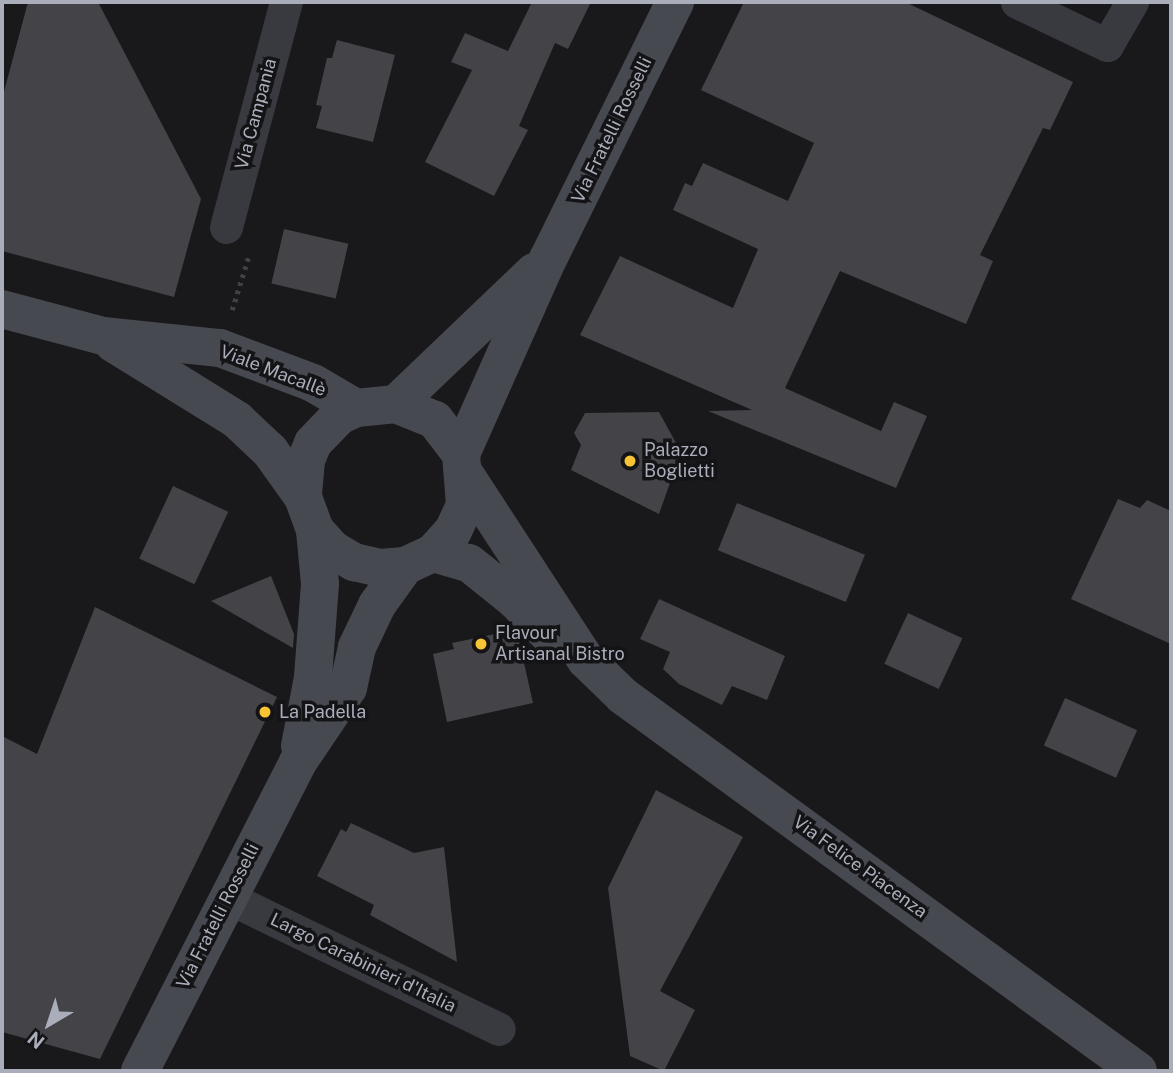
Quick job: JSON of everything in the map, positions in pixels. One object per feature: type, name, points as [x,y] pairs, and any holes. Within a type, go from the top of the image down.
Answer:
[{"type":"street","name":"Via Campania","points":[[226,226],[286,2]]},
{"type":"street","name":"Via Fratelli Rosselli","points":[[464,465],[548,259],[675,2]]},
{"type":"street","points":[[1017,2],[1107,45],[1132,2]]},
{"type":"street","name":"Via Fratelli Rosselli","points":[[396,404],[548,259]]},
{"type":"street","name":"Viale Macallè","points":[[2,309],[103,336],[220,348],[313,383],[356,408]]},
{"type":"street","name":"Viale Macallè","points":[[103,336],[237,419],[270,451],[309,514]]},
{"type":"street","points":[[396,404],[435,420],[464,465],[465,505],[453,531],[419,559],[380,568],[354,562],[332,549],[309,514],[306,460],[313,443],[339,416],[356,408],[396,404]]},
{"type":"street","name":"Via Felice Piacenza","points":[[464,465],[586,660]]},
{"type":"street","name":"Via Fratelli Rosselli","points":[[298,762],[313,677],[318,611],[309,514]]},
{"type":"street","name":"Via Fratelli Rosselli","points":[[140,1071],[298,762],[348,688],[367,626],[419,559]]},
{"type":"street","name":"Via Felice Piacenza","points":[[419,559],[470,563],[515,600],[554,641],[586,660],[623,696],[1138,1071]]},
{"type":"street","name":"Largo Carabinieri d'Italia","points":[[227,897],[499,1029]]},
{"type":"path","points":[[220,348],[256,233],[226,226]]},
{"type":"building","points":[[28,2],[98,2],[201,199],[174,297],[2,251],[2,99]]},
{"type":"building","points":[[532,2],[591,2],[568,49],[555,43],[519,126],[528,130],[494,196],[425,162],[472,70],[451,62],[465,33],[508,51]]},
{"type":"building","points":[[744,2],[905,2],[1073,82],[1050,130],[1043,128],[980,255],[993,261],[966,324],[840,271],[785,388],[881,431],[894,402],[927,416],[896,488],[708,411],[752,410],[580,335],[620,256],[733,308],[758,249],[673,210],[685,183],[692,186],[703,163],[788,201],[814,143],[701,90]]},
{"type":"building","points":[[337,40],[395,55],[373,142],[316,128],[322,106],[316,105],[327,58],[332,58]]},
{"type":"building","points":[[284,229],[348,244],[336,298],[271,284]]},
{"type":"building","name":"Palazzo Boglietti","points":[[659,412],[681,452],[659,514],[571,470],[581,445],[574,433],[585,413]]},
{"type":"building","points":[[173,486],[228,512],[194,584],[139,559]]},
{"type":"building","points":[[1118,499],[1140,508],[1147,500],[1171,511],[1171,644],[1071,599]]},
{"type":"building","points":[[737,503],[865,555],[846,602],[718,550]]},
{"type":"building","points":[[271,576],[294,634],[293,648],[211,601]]},
{"type":"building","points":[[659,599],[785,656],[767,700],[732,686],[722,705],[679,684],[663,669],[670,652],[640,639]]},
{"type":"building","points":[[95,607],[277,697],[100,1059],[2,1032],[2,736],[37,754]]},
{"type":"building","points":[[908,613],[962,638],[939,689],[884,664]]},
{"type":"building","points":[[495,634],[496,640],[518,636],[533,703],[447,722],[433,654],[454,649],[452,643]]},
{"type":"building","points":[[1065,698],[1137,730],[1116,778],[1044,746]]},
{"type":"building","points":[[656,790],[743,837],[660,991],[695,1010],[664,1071],[630,1056],[608,888]]},
{"type":"building","points":[[351,823],[414,853],[444,847],[457,962],[370,915],[374,905],[317,876],[341,829],[346,832]]},
{"type":"place","name":"Palazzo Boglietti","points":[[630,461]]},
{"type":"place","name":"Flavour Artisanal Bistro","points":[[481,644]]},
{"type":"place","name":"La Padella","points":[[265,712]]}]
